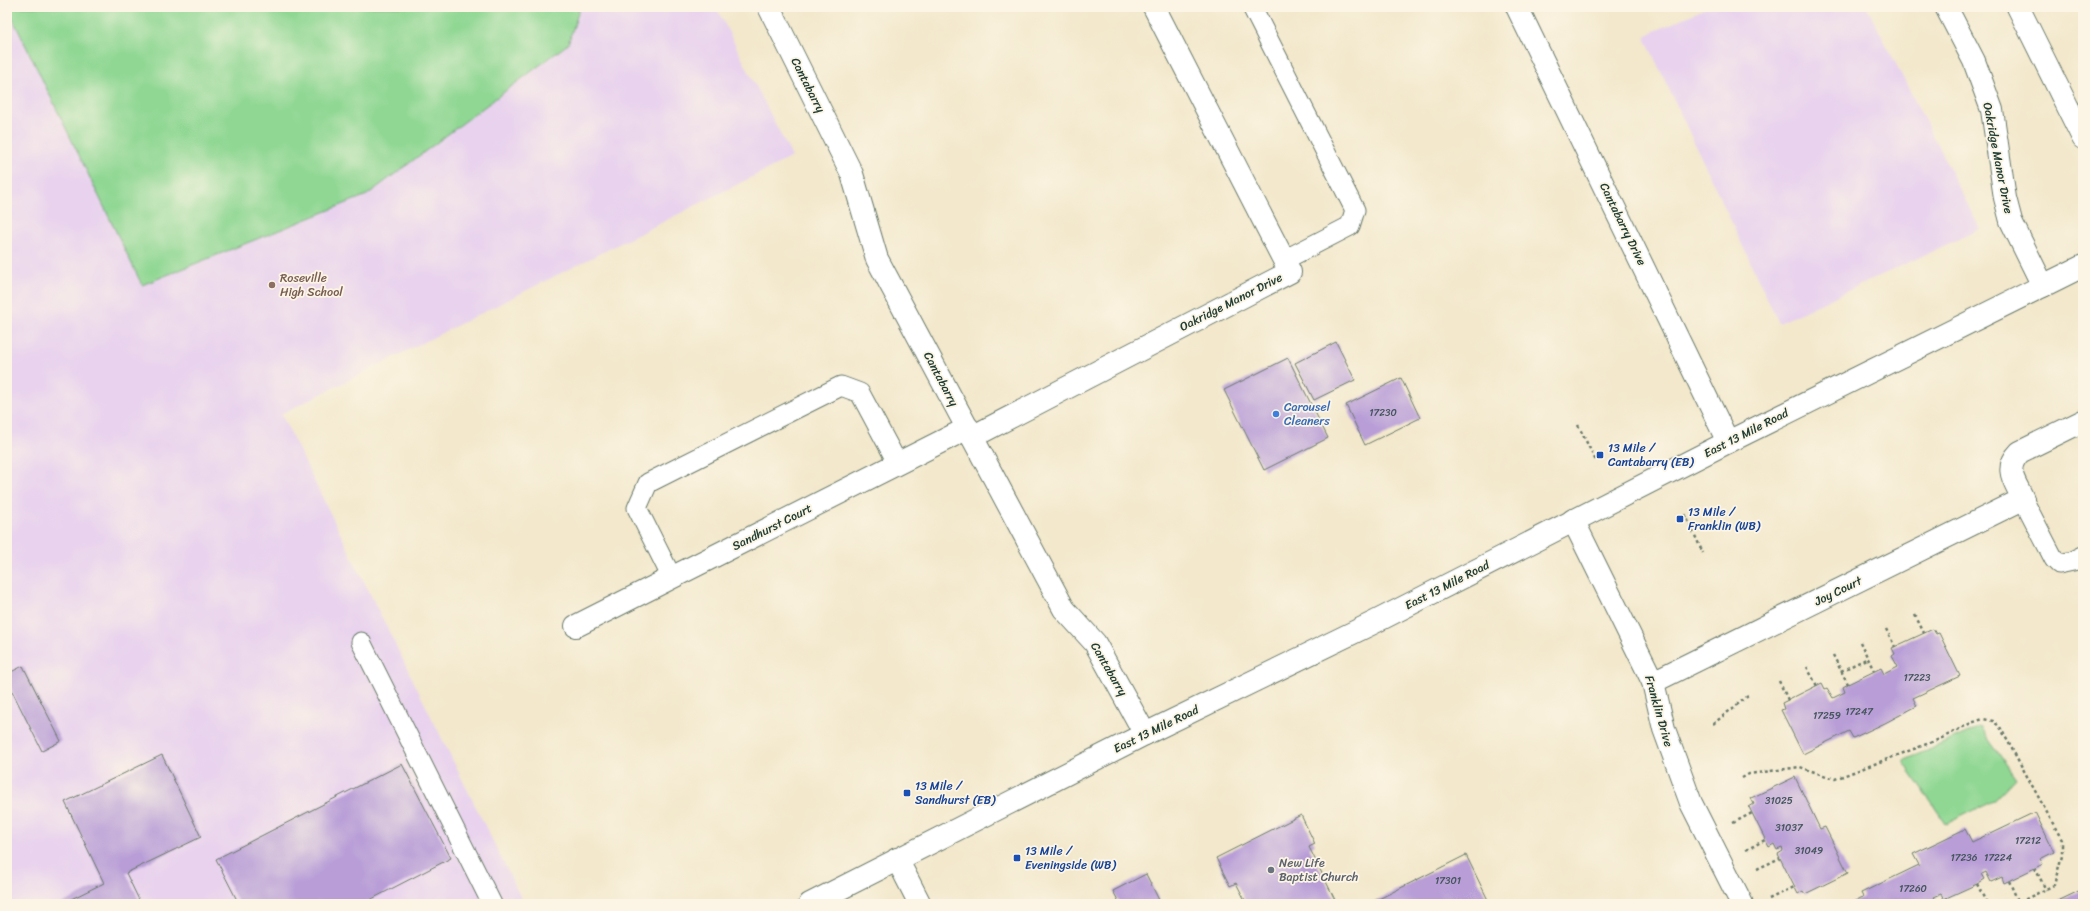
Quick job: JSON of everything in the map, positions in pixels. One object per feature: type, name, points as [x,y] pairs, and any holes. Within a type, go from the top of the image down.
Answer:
[{"type":"street","name":"Cantabarry","points":[[769,7],[852,174],[877,259],[1064,608],[1096,643],[1145,734]]},
{"type":"street","name":"Oakridge Manor Drive","points":[[970,432],[1290,272],[1154,7]]},
{"type":"street","name":"Cantabarry Drive","points":[[1517,7],[1728,442]]},
{"type":"street","name":"Oakridge Manor Drive","points":[[1946,7],[1974,62],[1992,110],[2005,198],[2011,221],[2043,286]]},
{"type":"street","points":[[2018,7],[2083,138]]},
{"type":"street","name":"East 13 Mile Road","points":[[810,904],[1145,734],[1373,623],[1728,442],[2083,266]]},
{"type":"street","points":[[2023,499],[2012,475],[2012,463],[2015,457],[2020,452],[2083,421]]},
{"type":"street","name":"Sandhurst Court","points":[[576,626],[898,464],[970,432]]},
{"type":"street","name":"Joy Court","points":[[1653,682],[2023,499]]},
{"type":"street","name":"Franklin Drive","points":[[1573,520],[1653,682],[1668,741],[1691,803],[1752,903]]},
{"type":"street","points":[[897,860],[920,904]]},
{"type":"lane","points":[[1257,9],[1355,210],[1350,226],[1284,260]]},
{"type":"lane","points":[[672,578],[637,508],[648,483],[820,396],[841,386],[860,393],[898,464]]},
{"type":"lane","points":[[2023,499],[2054,559],[2059,564],[2066,563],[2083,556]]},
{"type":"lane","points":[[361,642],[492,904]]},
{"type":"path","points":[[1578,425],[1596,461]]},
{"type":"path","points":[[1684,514],[1703,553]]},
{"type":"path","points":[[1915,615],[1924,633]]},
{"type":"path","points":[[1886,629],[1895,647]]},
{"type":"path","points":[[1860,642],[1874,671]]},
{"type":"path","points":[[1834,655],[1848,684]]},
{"type":"path","points":[[1841,671],[1868,658]]},
{"type":"path","points":[[1807,667],[1817,686]]},
{"type":"path","points":[[1779,681],[1788,700]]},
{"type":"path","points":[[1713,724],[1748,696]]},
{"type":"path","points":[[1742,778],[1749,774],[1800,767],[1835,779],[1940,739],[1970,723],[1983,719],[1993,721],[2000,727],[2062,840],[2062,855],[2054,885],[2024,900]]},
{"type":"path","points":[[1726,826],[1752,813]]},
{"type":"path","points":[[1739,853],[1765,840]]},
{"type":"path","points":[[1755,870],[1780,858]]},
{"type":"path","points":[[2035,868],[2046,890]]},
{"type":"path","points":[[2009,881],[2019,903]]},
{"type":"path","points":[[1977,884],[1987,904]]},
{"type":"path","points":[[1752,903],[1794,887]]},
{"type":"path","points":[[1946,898],[1949,904]]},
{"type":"shaded area","name":"Roseville High School","points":[[7,7],[716,7],[792,157],[281,414],[524,904],[7,904]]},
{"type":"shaded area","points":[[1708,7],[1867,7],[1980,229],[1779,323],[1644,36]]},
{"type":"green space","points":[[7,7],[580,7],[568,44],[367,195],[142,285]]},
{"type":"green space","points":[[1980,727],[2016,778],[1995,800],[1946,824],[1903,761]]},
{"type":"building","points":[[1336,342],[1355,380],[1314,400],[1295,363]]},
{"type":"building","name":"Carousel Cleaners","points":[[1288,358],[1328,438],[1264,470],[1224,390]]},
{"type":"building","points":[[1401,378],[1420,418],[1365,445],[1346,405]]},
{"type":"building","points":[[1933,629],[1936,634],[1939,633],[1960,676],[1913,698],[1917,706],[1885,723],[1853,738],[1849,731],[1803,754],[1781,710],[1784,709],[1782,703],[1822,683],[1833,698],[1845,692],[1843,687],[1881,668],[1884,674],[1898,667],[1892,656],[1895,654],[1892,648]]},
{"type":"building","points":[[23,666],[61,741],[42,751],[7,681],[7,674]]},
{"type":"building","points":[[162,755],[201,837],[126,873],[141,904],[61,904],[104,883],[65,802]]},
{"type":"building","points":[[402,764],[451,858],[362,904],[239,904],[216,859]]},
{"type":"building","points":[[1795,777],[1820,829],[1825,827],[1848,873],[1805,894],[1803,891],[1798,894],[1778,854],[1783,851],[1782,848],[1777,850],[1774,844],[1769,847],[1749,807],[1754,804],[1751,798]]},
{"type":"building","points":[[2035,812],[2054,852],[2040,859],[2043,864],[2035,868],[2004,883],[2002,877],[1991,882],[1986,872],[1982,874],[1985,879],[1977,884],[1944,899],[1941,894],[1934,897],[1938,904],[1848,904],[1863,897],[1861,893],[1919,865],[1913,854],[1965,829],[1972,842]]},
{"type":"building","name":"New Life Baptist Church","points":[[1301,815],[1315,844],[1309,847],[1337,904],[1247,904],[1236,883],[1230,886],[1216,858]]},
{"type":"building","name":"New Life Baptist Church","points":[[1466,855],[1490,904],[1369,904]]},
{"type":"building","points":[[1146,874],[1161,904],[1120,904],[1113,891]]},
{"type":"building","points":[[2083,889],[2083,904],[2061,904],[2060,900]]},
{"type":"place","name":"Roseville High School","points":[[272,285]]},
{"type":"place","name":"Carousel Cleaners","points":[[1276,414]]},
{"type":"place","name":"13 Mile / Cantabarry (EB)","points":[[1600,455]]},
{"type":"place","name":"13 Mile / Franklin (WB)","points":[[1680,519]]},
{"type":"place","name":"13 Mile / Sandhurst (EB)","points":[[907,793]]},
{"type":"place","name":"13 Mile / Eveningside (WB)","points":[[1017,858]]},
{"type":"place","name":"New Life Baptist Church","points":[[1271,870]]}]
